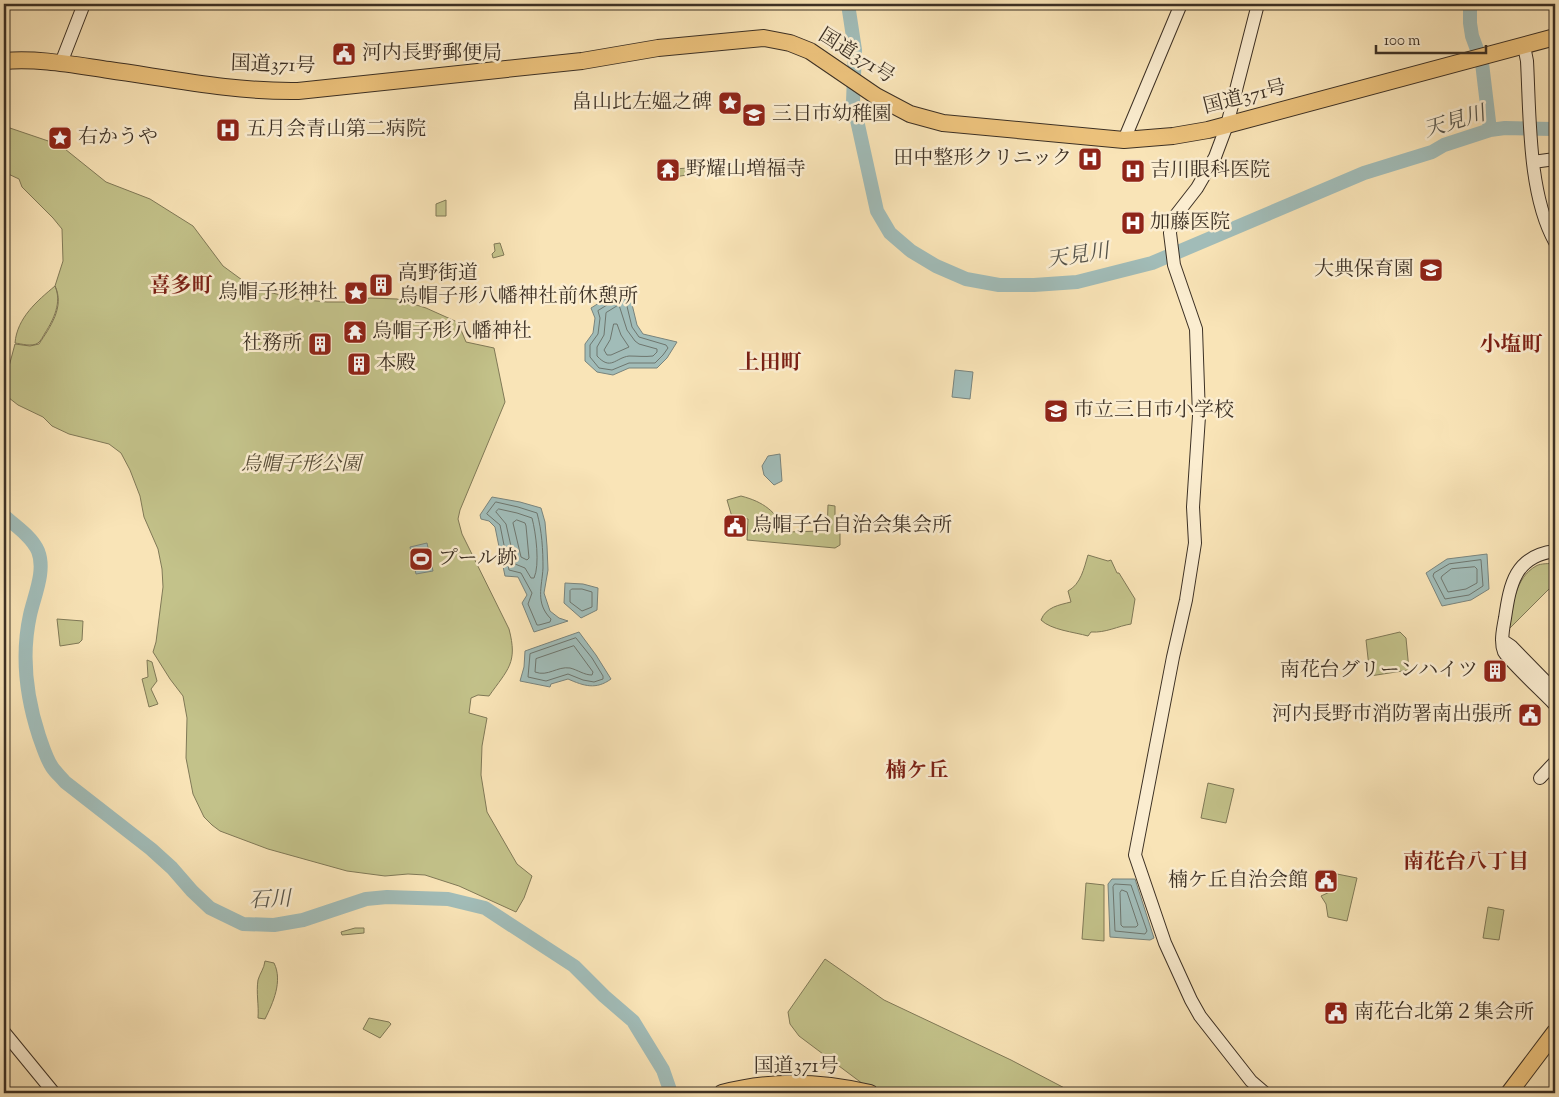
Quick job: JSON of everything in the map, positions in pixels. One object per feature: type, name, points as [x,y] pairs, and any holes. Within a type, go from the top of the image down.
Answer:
[{"type":"highway","name":"国道371号","points":[[4,61],[61,63],[255,90],[298,91],[582,61],[658,48],[764,38],[790,43],[810,50],[876,96],[910,114],[951,124],[1124,140],[1174,136],[1227,125],[1555,38]]},
{"type":"highway","points":[[1548,1048],[1555,1023]]},
{"type":"highway","points":[[1511,1091],[1548,1048],[1555,1032]]},
{"type":"highway","name":"国道371号","points":[[722,1093],[781,1084],[836,1087],[870,1093]]},
{"type":"street","points":[[61,63],[84,4]]},
{"type":"street","points":[[1124,140],[1181,4]]},
{"type":"street","points":[[1258,4],[1227,125],[1215,158],[1197,188],[1171,224],[1173,259],[1196,329],[1199,416],[1193,507],[1195,544],[1186,600],[1173,657],[1135,856],[1165,943],[1191,1000],[1200,1016],[1251,1081],[1264,1093]]},
{"type":"street","points":[[1524,46],[1527,61],[1533,162],[1545,221],[1555,242]]},
{"type":"street","points":[[1533,162],[1555,159]]},
{"type":"street","points":[[1555,552],[1539,554],[1519,569],[1512,582],[1502,640],[1504,654],[1555,705]]},
{"type":"street","points":[[1502,640],[1511,646],[1555,691]]},
{"type":"street","points":[[1540,778],[1555,762]]},
{"type":"street","points":[[4,1032],[54,1093]]},
{"type":"green space","name":"烏帽子形公園","points":[[4,126],[60,145],[106,182],[150,199],[193,226],[223,266],[253,288],[296,299],[327,302],[346,302],[370,298],[397,299],[426,308],[455,321],[458,323],[466,342],[494,348],[505,402],[458,519],[462,534],[509,629],[512,641],[512,658],[506,672],[489,696],[478,695],[471,698],[469,713],[487,718],[482,746],[481,775],[487,812],[517,864],[532,876],[524,898],[516,912],[459,886],[425,875],[385,876],[347,871],[268,849],[220,831],[204,817],[193,794],[186,758],[187,718],[183,696],[153,652],[163,587],[162,569],[158,549],[144,517],[140,496],[130,470],[121,453],[109,444],[69,434],[52,426],[43,417],[18,405],[4,394],[4,385],[15,344],[30,346],[39,344],[55,316],[58,294],[55,286],[63,261],[62,229],[22,187],[19,179],[4,172]]},
{"type":"green space","points":[[688,168],[687,175],[674,177],[674,169]]},
{"type":"green space","points":[[446,200],[446,216],[436,216],[436,204]]},
{"type":"green space","points":[[500,243],[504,255],[493,258],[494,244]]},
{"type":"green space","points":[[55,286],[58,298],[56,310],[41,340],[33,345],[15,343],[24,318],[35,304]]},
{"type":"green space","points":[[741,496],[756,501],[768,508],[778,518],[787,532],[821,531],[827,534],[828,505],[835,506],[835,519],[840,519],[840,545],[835,548],[747,540],[748,519],[732,517],[727,500]]},
{"type":"green space","points":[[1088,555],[1108,561],[1111,560],[1117,573],[1119,573],[1135,599],[1131,624],[1091,632],[1088,636],[1051,626],[1041,620],[1050,609],[1071,602],[1068,591],[1079,580]]},
{"type":"green space","points":[[1555,563],[1555,583],[1510,628],[1508,626],[1516,593],[1523,577],[1538,565]]},
{"type":"green space","points":[[57,619],[83,621],[82,640],[79,643],[60,646]]},
{"type":"green space","points":[[1400,632],[1406,638],[1409,670],[1370,676],[1366,640]]},
{"type":"green space","points":[[147,660],[152,662],[157,681],[151,689],[158,704],[149,707],[142,679],[148,677]]},
{"type":"green space","points":[[1208,783],[1234,789],[1226,823],[1201,818]]},
{"type":"green space","points":[[1337,874],[1357,878],[1347,921],[1328,917],[1326,904],[1321,896],[1334,890]]},
{"type":"green space","points":[[1086,883],[1104,885],[1104,941],[1082,939]]},
{"type":"green space","points":[[1488,907],[1504,910],[1499,940],[1483,938]]},
{"type":"green space","points":[[355,928],[364,928],[364,933],[342,935],[341,932]]},
{"type":"green space","points":[[825,959],[884,1000],[1011,1060],[1074,1093],[875,1093],[799,1036],[790,1024],[788,1012]]},
{"type":"green space","points":[[265,961],[274,963],[278,977],[274,999],[265,1019],[258,1018],[257,990],[258,980]]},
{"type":"green space","points":[[369,1018],[391,1024],[380,1038],[363,1029]]},
{"type":"water","points":[[623,288],[630,296],[637,325],[643,334],[677,342],[667,358],[657,368],[629,368],[613,375],[597,372],[585,361],[585,344],[593,333],[595,318],[591,308]]},
{"type":"water","points":[[955,370],[973,372],[970,399],[952,397]]},
{"type":"water","points":[[780,454],[782,481],[774,485],[764,475],[762,466],[768,456]]},
{"type":"water","points":[[492,497],[541,508],[545,522],[548,570],[544,593],[550,611],[559,618],[568,621],[534,632],[522,603],[527,595],[518,577],[505,576],[495,527],[489,521],[481,519],[480,515]]},
{"type":"water","name":"プール跡","points":[[427,543],[433,571],[416,574],[410,547]]},
{"type":"water","points":[[1487,554],[1489,589],[1471,600],[1442,606],[1426,573],[1447,559]]},
{"type":"water","points":[[565,583],[583,584],[598,588],[597,610],[581,618],[564,603]]},
{"type":"water","points":[[579,632],[611,679],[600,685],[590,686],[568,679],[551,684],[550,687],[520,681],[524,667],[525,651]]},
{"type":"water","points":[[1112,879],[1135,879],[1154,938],[1150,940],[1110,937],[1108,884]]},
{"type":"waterway","name":"天見川","points":[[848,4],[855,50],[853,102],[877,211],[890,233],[911,251],[936,266],[966,279],[999,285],[1077,282],[1152,263],[1364,173],[1432,152],[1444,145],[1490,130],[1505,128],[1555,129]]},
{"type":"waterway","points":[[1470,4],[1472,36],[1482,63],[1490,130]]},
{"type":"waterway","name":"石川","points":[[4,516],[32,541],[40,559],[40,575],[27,630],[25,661],[31,706],[39,736],[50,764],[65,782],[151,849],[210,908],[243,924],[274,925],[303,920],[366,899],[387,897],[448,899],[485,908],[574,966],[633,1021],[663,1070],[671,1093]]},
{"type":"place","name":"河内長野郵便局","points":[[344,54]]},
{"type":"place","name":"畠山比左媼之碑","points":[[730,103]]},
{"type":"place","name":"三日市幼稚園","points":[[754,115]]},
{"type":"place","name":"五月会青山第二病院","points":[[228,130]]},
{"type":"place","name":"右かうや","points":[[60,138]]},
{"type":"place","name":"田中整形クリニック","points":[[1090,159]]},
{"type":"place","name":"野耀山増福寺","points":[[668,170]]},
{"type":"place","name":"吉川眼科医院","points":[[1133,171]]},
{"type":"place","name":"加藤医院","points":[[1133,223]]},
{"type":"place","name":"大典保育園","points":[[1431,270]]},
{"type":"place","name":"高野街道 烏帽子形八幡神社前休憩所","points":[[381,285]]},
{"type":"place","name":"烏帽子形神社","points":[[356,293]]},
{"type":"place","name":"烏帽子形八幡神社","points":[[355,332]]},
{"type":"place","name":"社務所","points":[[320,344]]},
{"type":"place","name":"本殿","points":[[359,364]]},
{"type":"place","name":"市立三日市小学校","points":[[1056,411]]},
{"type":"place","name":"烏帽子台自治会集会所","points":[[735,526]]},
{"type":"place","name":"プール跡","points":[[421,559]]},
{"type":"place","name":"南花台グリーンハイツ","points":[[1495,671]]},
{"type":"place","name":"河内長野市消防署南出張所","points":[[1530,715]]},
{"type":"place","name":"楠ケ丘自治会館","points":[[1326,881]]},
{"type":"place","name":"南花台北第２集会所","points":[[1336,1013]]},
{"type":"district","name":"喜多町","points":[[181,287]]},
{"type":"district","name":"小塩町","points":[[1511,346]]},
{"type":"district","name":"上田町","points":[[770,364]]},
{"type":"district","name":"楠ケ丘","points":[[917,772]]},
{"type":"district","name":"南花台八丁目","points":[[1466,863]]}]
